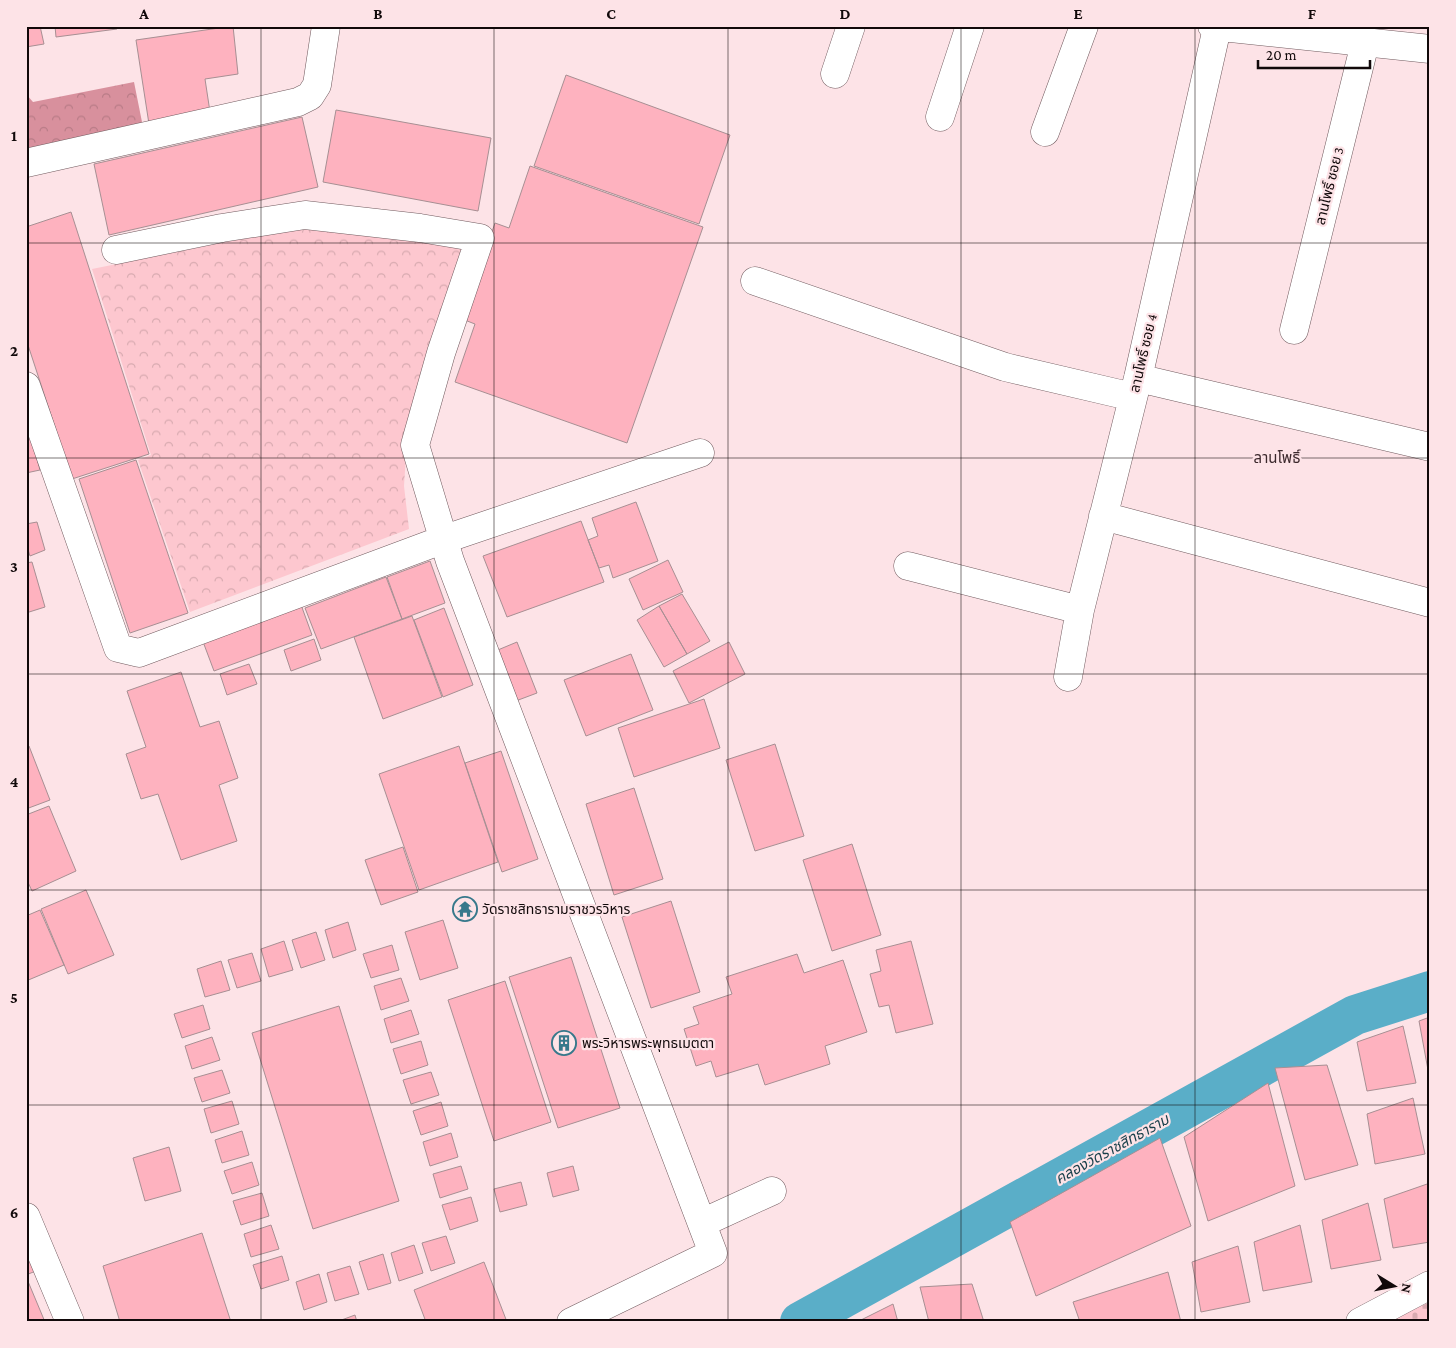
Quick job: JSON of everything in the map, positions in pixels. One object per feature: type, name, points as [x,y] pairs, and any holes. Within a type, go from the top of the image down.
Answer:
[{"type":"street","points":[[26,163],[298,102],[310,96],[317,85],[326,26]]},
{"type":"street","points":[[835,74],[851,26]]},
{"type":"street","points":[[940,117],[970,26]]},
{"type":"street","points":[[1045,132],[1084,26]]},
{"type":"street","points":[[1215,27],[1246,28],[1365,43],[1400,36],[1430,49]]},
{"type":"street","name":"ลานโพธิ์ ซอย 4","points":[[1068,677],[1080,610],[1135,388],[1215,27]]},
{"type":"street","name":"ลานโพธิ์ ซอย 3","points":[[1294,330],[1365,43]]},
{"type":"street","points":[[116,250],[222,228],[304,215],[420,228],[480,238],[441,353],[414,445],[442,540],[713,1253],[587,1318]]},
{"type":"street","points":[[755,281],[1005,367],[1135,388],[1430,447]]},
{"type":"street","points":[[26,386],[118,648],[128,652],[139,653],[442,540],[700,453]]},
{"type":"street","points":[[1103,516],[1430,604]]},
{"type":"street","points":[[908,566],[1080,610]]},
{"type":"street","points":[[702,1223],[772,1191]]},
{"type":"street","points":[[26,1217],[70,1322]]},
{"type":"street","points":[[1360,1322],[1430,1285]]},
{"type":"green space","points":[[134,82],[143,127],[26,154],[26,94],[33,102]]},
{"type":"green space","points":[[300,227],[463,246],[408,426],[404,486],[409,529],[190,612],[138,460],[151,455],[92,269]]},
{"type":"green space","points":[[1430,1302],[1430,1322],[1386,1322]]},
{"type":"building","points":[[26,26],[40,26],[44,44],[26,47]]},
{"type":"building","points":[[55,26],[116,26],[117,29],[56,37]]},
{"type":"building","points":[[233,26],[238,74],[205,79],[210,112],[149,124],[136,40]]},
{"type":"building","points":[[566,75],[730,135],[699,224],[534,166]]},
{"type":"building","points":[[336,110],[491,138],[478,211],[323,182]]},
{"type":"building","points":[[302,117],[318,187],[109,235],[94,164]]},
{"type":"building","points":[[530,166],[703,227],[627,443],[455,382],[475,324],[462,319],[495,223],[509,228]]},
{"type":"building","points":[[71,212],[149,454],[72,479],[26,339],[26,227]]},
{"type":"building","points":[[26,420],[40,470],[26,473]]},
{"type":"building","points":[[136,460],[188,613],[130,633],[79,479]]},
{"type":"building","points":[[636,502],[658,561],[613,578],[609,565],[599,568],[588,540],[598,536],[592,518]]},
{"type":"building","points":[[581,521],[604,582],[507,617],[483,556]]},
{"type":"building","points":[[37,522],[45,550],[30,556],[26,543],[26,524]]},
{"type":"building","points":[[668,560],[683,592],[643,610],[629,579]]},
{"type":"building","points":[[430,561],[445,603],[402,619],[387,577]]},
{"type":"building","points":[[32,562],[45,607],[26,613],[26,563]]},
{"type":"building","points":[[386,577],[402,619],[321,649],[305,608]]},
{"type":"building","points":[[682,594],[710,641],[687,654],[659,606]]},
{"type":"building","points":[[300,602],[312,635],[214,671],[202,639]]},
{"type":"building","points":[[659,606],[687,654],[664,667],[637,620]]},
{"type":"building","points":[[444,608],[473,685],[443,697],[414,620]]},
{"type":"building","points":[[412,616],[442,697],[383,719],[354,637]]},
{"type":"building","points":[[314,639],[321,660],[291,671],[284,650]]},
{"type":"building","points":[[517,642],[537,693],[513,702],[493,652]]},
{"type":"building","points":[[729,642],[745,674],[689,703],[673,671]]},
{"type":"building","points":[[631,654],[653,710],[586,736],[564,680]]},
{"type":"building","points":[[249,664],[257,684],[227,695],[220,674]]},
{"type":"building","points":[[181,672],[200,727],[219,721],[238,778],[219,785],[237,841],[181,860],[158,794],[141,799],[126,754],[146,747],[127,691]]},
{"type":"building","points":[[704,699],[720,748],[634,777],[618,728]]},
{"type":"building","points":[[775,744],[804,836],[755,851],[726,760]]},
{"type":"building","points":[[29,746],[50,800],[26,809],[26,747]]},
{"type":"building","points":[[459,746],[498,862],[419,890],[379,774]]},
{"type":"building","points":[[501,751],[538,859],[502,872],[465,763]]},
{"type":"building","points":[[634,788],[663,879],[614,895],[586,804]]},
{"type":"building","points":[[49,806],[76,871],[32,891],[26,878],[26,815]]},
{"type":"building","points":[[852,844],[881,935],[832,951],[803,860]]},
{"type":"building","points":[[403,847],[418,892],[381,905],[365,860]]},
{"type":"building","points":[[86,890],[114,955],[68,974],[41,909]]},
{"type":"building","points":[[671,901],[700,992],[651,1008],[622,917]]},
{"type":"building","points":[[40,910],[64,965],[26,981],[26,916]]},
{"type":"building","points":[[443,920],[458,968],[420,980],[405,932]]},
{"type":"building","points":[[348,922],[356,950],[333,958],[325,930]]},
{"type":"building","points":[[316,932],[325,960],[301,968],[292,940]]},
{"type":"building","points":[[284,941],[293,970],[269,977],[261,949]]},
{"type":"building","points":[[911,941],[933,1024],[896,1033],[889,1005],[879,1007],[870,974],[881,971],[876,950]]},
{"type":"building","points":[[392,945],[399,970],[371,978],[363,954]]},
{"type":"building","points":[[252,953],[261,981],[237,988],[228,960]]},
{"type":"building","points":[[797,954],[804,973],[843,960],[867,1032],[825,1046],[830,1064],[765,1085],[758,1064],[716,1077],[711,1061],[696,1066],[684,1029],[699,1024],[693,1007],[732,994],[726,977]]},
{"type":"building","name":"พระวิหารพระพุทธเมตตา","points":[[571,957],[620,1108],[558,1128],[509,977]]},
{"type":"building","points":[[221,961],[230,990],[205,997],[197,969]]},
{"type":"building","points":[[401,978],[409,1001],[381,1010],[374,986]]},
{"type":"building","points":[[505,981],[551,1122],[494,1141],[448,1000]]},
{"type":"building","points":[[203,1005],[210,1029],[182,1038],[174,1014]]},
{"type":"building","points":[[339,1006],[399,1201],[313,1229],[252,1033]]},
{"type":"building","points":[[411,1010],[419,1034],[391,1043],[384,1019]]},
{"type":"building","points":[[1430,1017],[1430,1070],[1428,1070],[1419,1021]]},
{"type":"building","points":[[1403,1026],[1416,1083],[1367,1091],[1357,1042]]},
{"type":"building","points":[[212,1037],[220,1060],[192,1069],[185,1046]]},
{"type":"building","points":[[421,1041],[428,1065],[401,1074],[393,1049]]},
{"type":"building","points":[[1327,1065],[1358,1165],[1305,1180],[1275,1068]]},
{"type":"building","points":[[222,1070],[230,1093],[202,1102],[194,1078]]},
{"type":"building","points":[[431,1072],[439,1095],[411,1104],[403,1080]]},
{"type":"building","points":[[1268,1083],[1295,1186],[1208,1221],[1184,1137]]},
{"type":"building","points":[[1413,1098],[1425,1154],[1375,1164],[1367,1114]]},
{"type":"building","points":[[232,1101],[239,1124],[211,1133],[204,1109]]},
{"type":"building","points":[[441,1102],[448,1126],[421,1135],[413,1111]]},
{"type":"building","points":[[242,1131],[249,1155],[222,1163],[215,1140]]},
{"type":"building","points":[[451,1133],[458,1157],[430,1166],[423,1142]]},
{"type":"building","points":[[1160,1138],[1191,1226],[1036,1296],[1010,1222]]},
{"type":"building","points":[[169,1147],[181,1191],[145,1201],[133,1158]]},
{"type":"building","points":[[252,1162],[259,1185],[232,1194],[224,1171]]},
{"type":"building","points":[[461,1166],[468,1189],[440,1198],[433,1174]]},
{"type":"building","points":[[573,1166],[579,1190],[553,1197],[547,1173]]},
{"type":"building","points":[[521,1182],[527,1205],[500,1212],[494,1189]]},
{"type":"building","points":[[1430,1183],[1430,1242],[1393,1248],[1384,1199]]},
{"type":"building","points":[[262,1193],[269,1216],[241,1225],[233,1201]]},
{"type":"building","points":[[471,1197],[478,1221],[450,1230],[442,1205]]},
{"type":"building","points":[[1368,1203],[1381,1260],[1331,1269],[1322,1220]]},
{"type":"building","points":[[271,1225],[279,1249],[251,1257],[244,1234]]},
{"type":"building","points":[[1300,1225],[1312,1282],[1263,1291],[1254,1242]]},
{"type":"building","points":[[26,1229],[43,1268],[26,1275]]},
{"type":"building","points":[[202,1233],[231,1322],[120,1322],[103,1266]]},
{"type":"building","points":[[446,1236],[455,1263],[431,1271],[422,1243]]},
{"type":"building","points":[[414,1245],[423,1273],[399,1281],[391,1253]]},
{"type":"building","points":[[1238,1246],[1250,1302],[1201,1312],[1192,1262]]},
{"type":"building","points":[[383,1254],[391,1283],[368,1290],[359,1262]]},
{"type":"building","points":[[282,1256],[289,1280],[261,1289],[253,1265]]},
{"type":"building","points":[[484,1262],[507,1322],[426,1322],[414,1290]]},
{"type":"building","points":[[350,1266],[359,1294],[335,1301],[327,1273]]},
{"type":"building","points":[[1168,1272],[1181,1322],[1080,1322],[1073,1302]]},
{"type":"building","points":[[319,1274],[327,1302],[304,1310],[296,1282]]},
{"type":"building","points":[[27,1279],[45,1322],[26,1322]]},
{"type":"building","points":[[972,1284],[984,1322],[929,1322],[920,1287]]},
{"type":"building","points":[[893,1304],[898,1322],[857,1322]]},
{"type":"building","points":[[355,1315],[357,1322],[336,1322]]},
{"type":"waterway","name":"คลองวัดราชสิทธาราม","points":[[800,1322],[1355,1015],[1430,991]]},
{"type":"place","name":"วัดราชสิทธารามราชวรวิหาร","points":[[465,909]]},
{"type":"place","name":"พระวิหารพระพุทธเมตตา","points":[[564,1043]]},
{"type":"district","name":"ลานโพธิ์","points":[[1277,458]]}]
